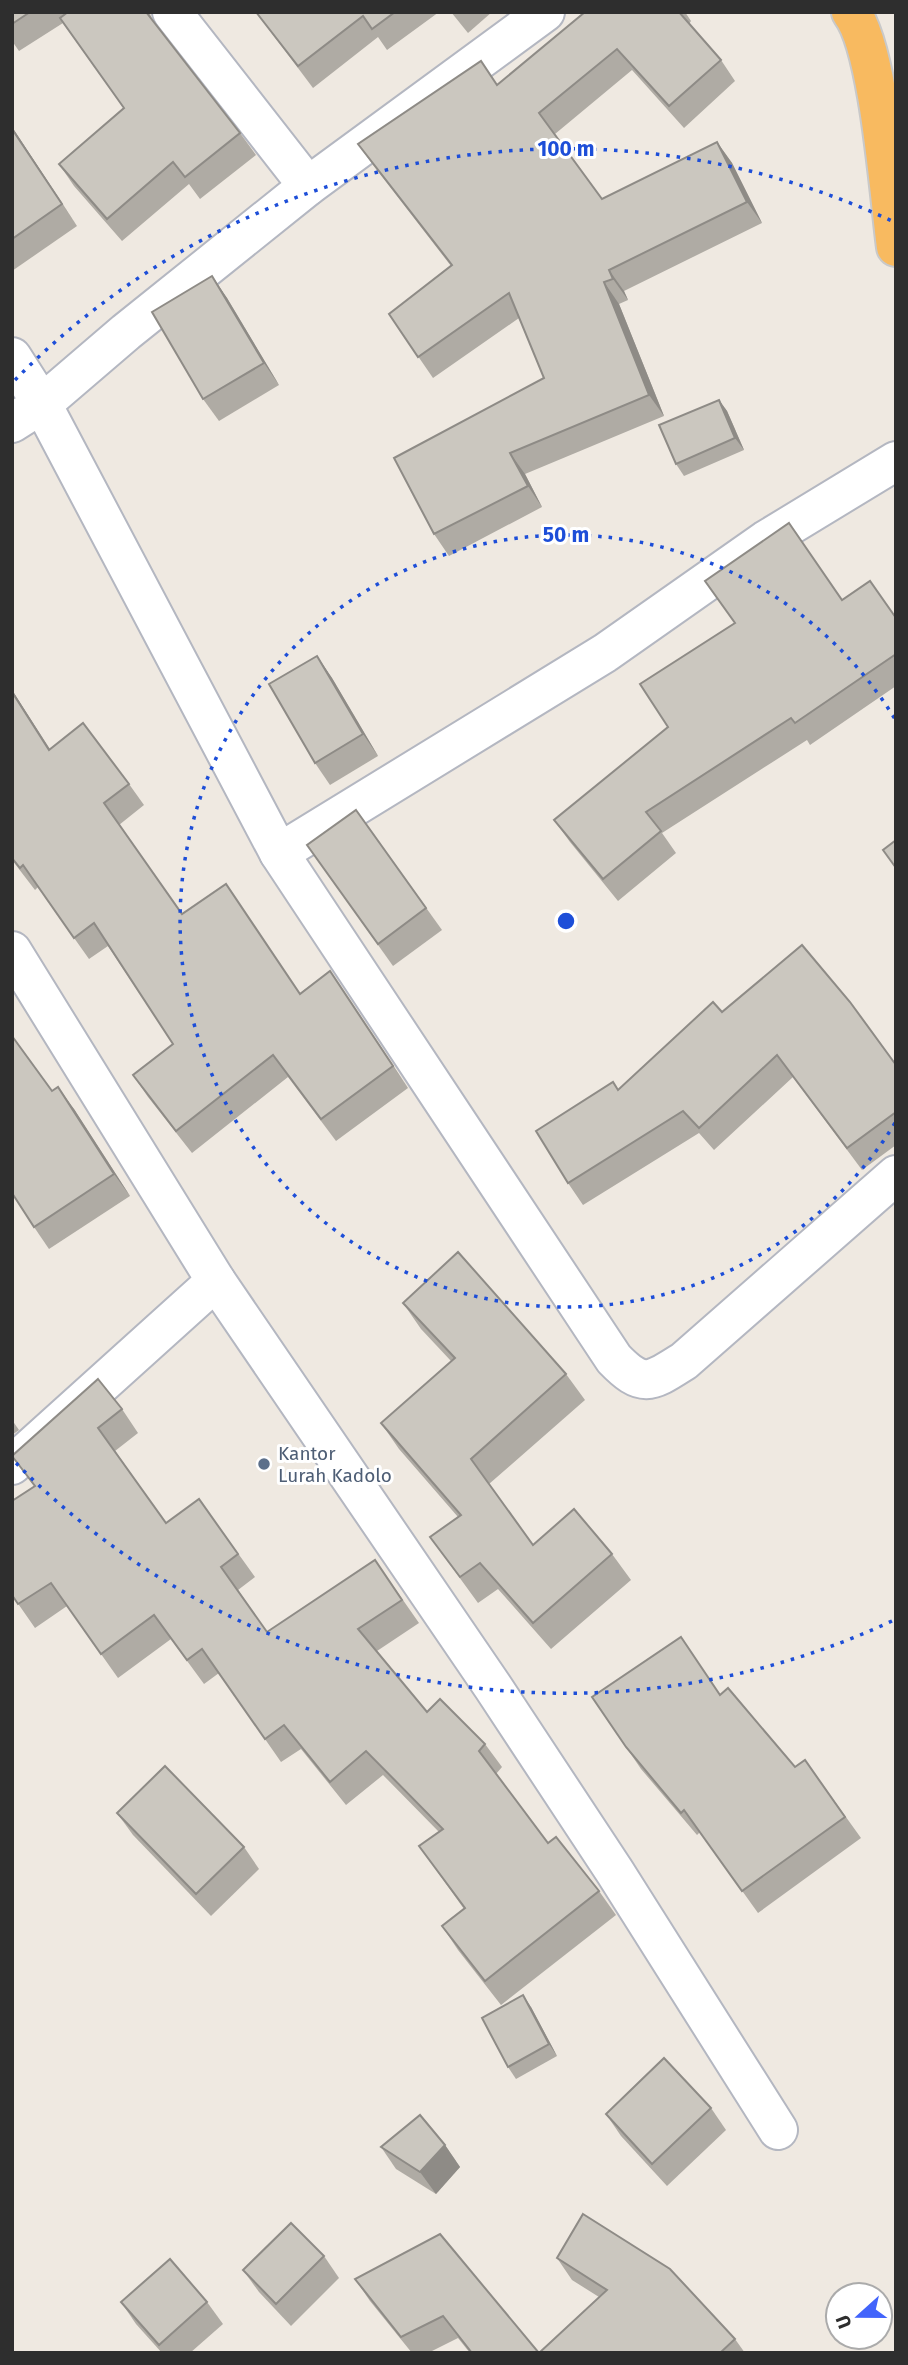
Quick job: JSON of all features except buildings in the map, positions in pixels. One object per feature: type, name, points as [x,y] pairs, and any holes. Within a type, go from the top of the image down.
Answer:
[{"type":"highway","points":[[851,12],[866,43],[873,77],[896,247]]},
{"type":"street","points":[[172,12],[308,186]]},
{"type":"street","points":[[27,414],[308,186],[545,12]]},
{"type":"street","points":[[12,356],[27,414],[279,853],[614,1359],[629,1374],[642,1381],[657,1378],[684,1361],[896,1175]]},
{"type":"street","points":[[279,853],[605,653],[766,540],[896,461]]},
{"type":"street","points":[[12,951],[216,1281],[493,1687],[778,2130]]},
{"type":"street","points":[[12,1465],[216,1281]]},
{"type":"place","name":"Kantor Lurah Kadolo","points":[[264,1464]]}]
